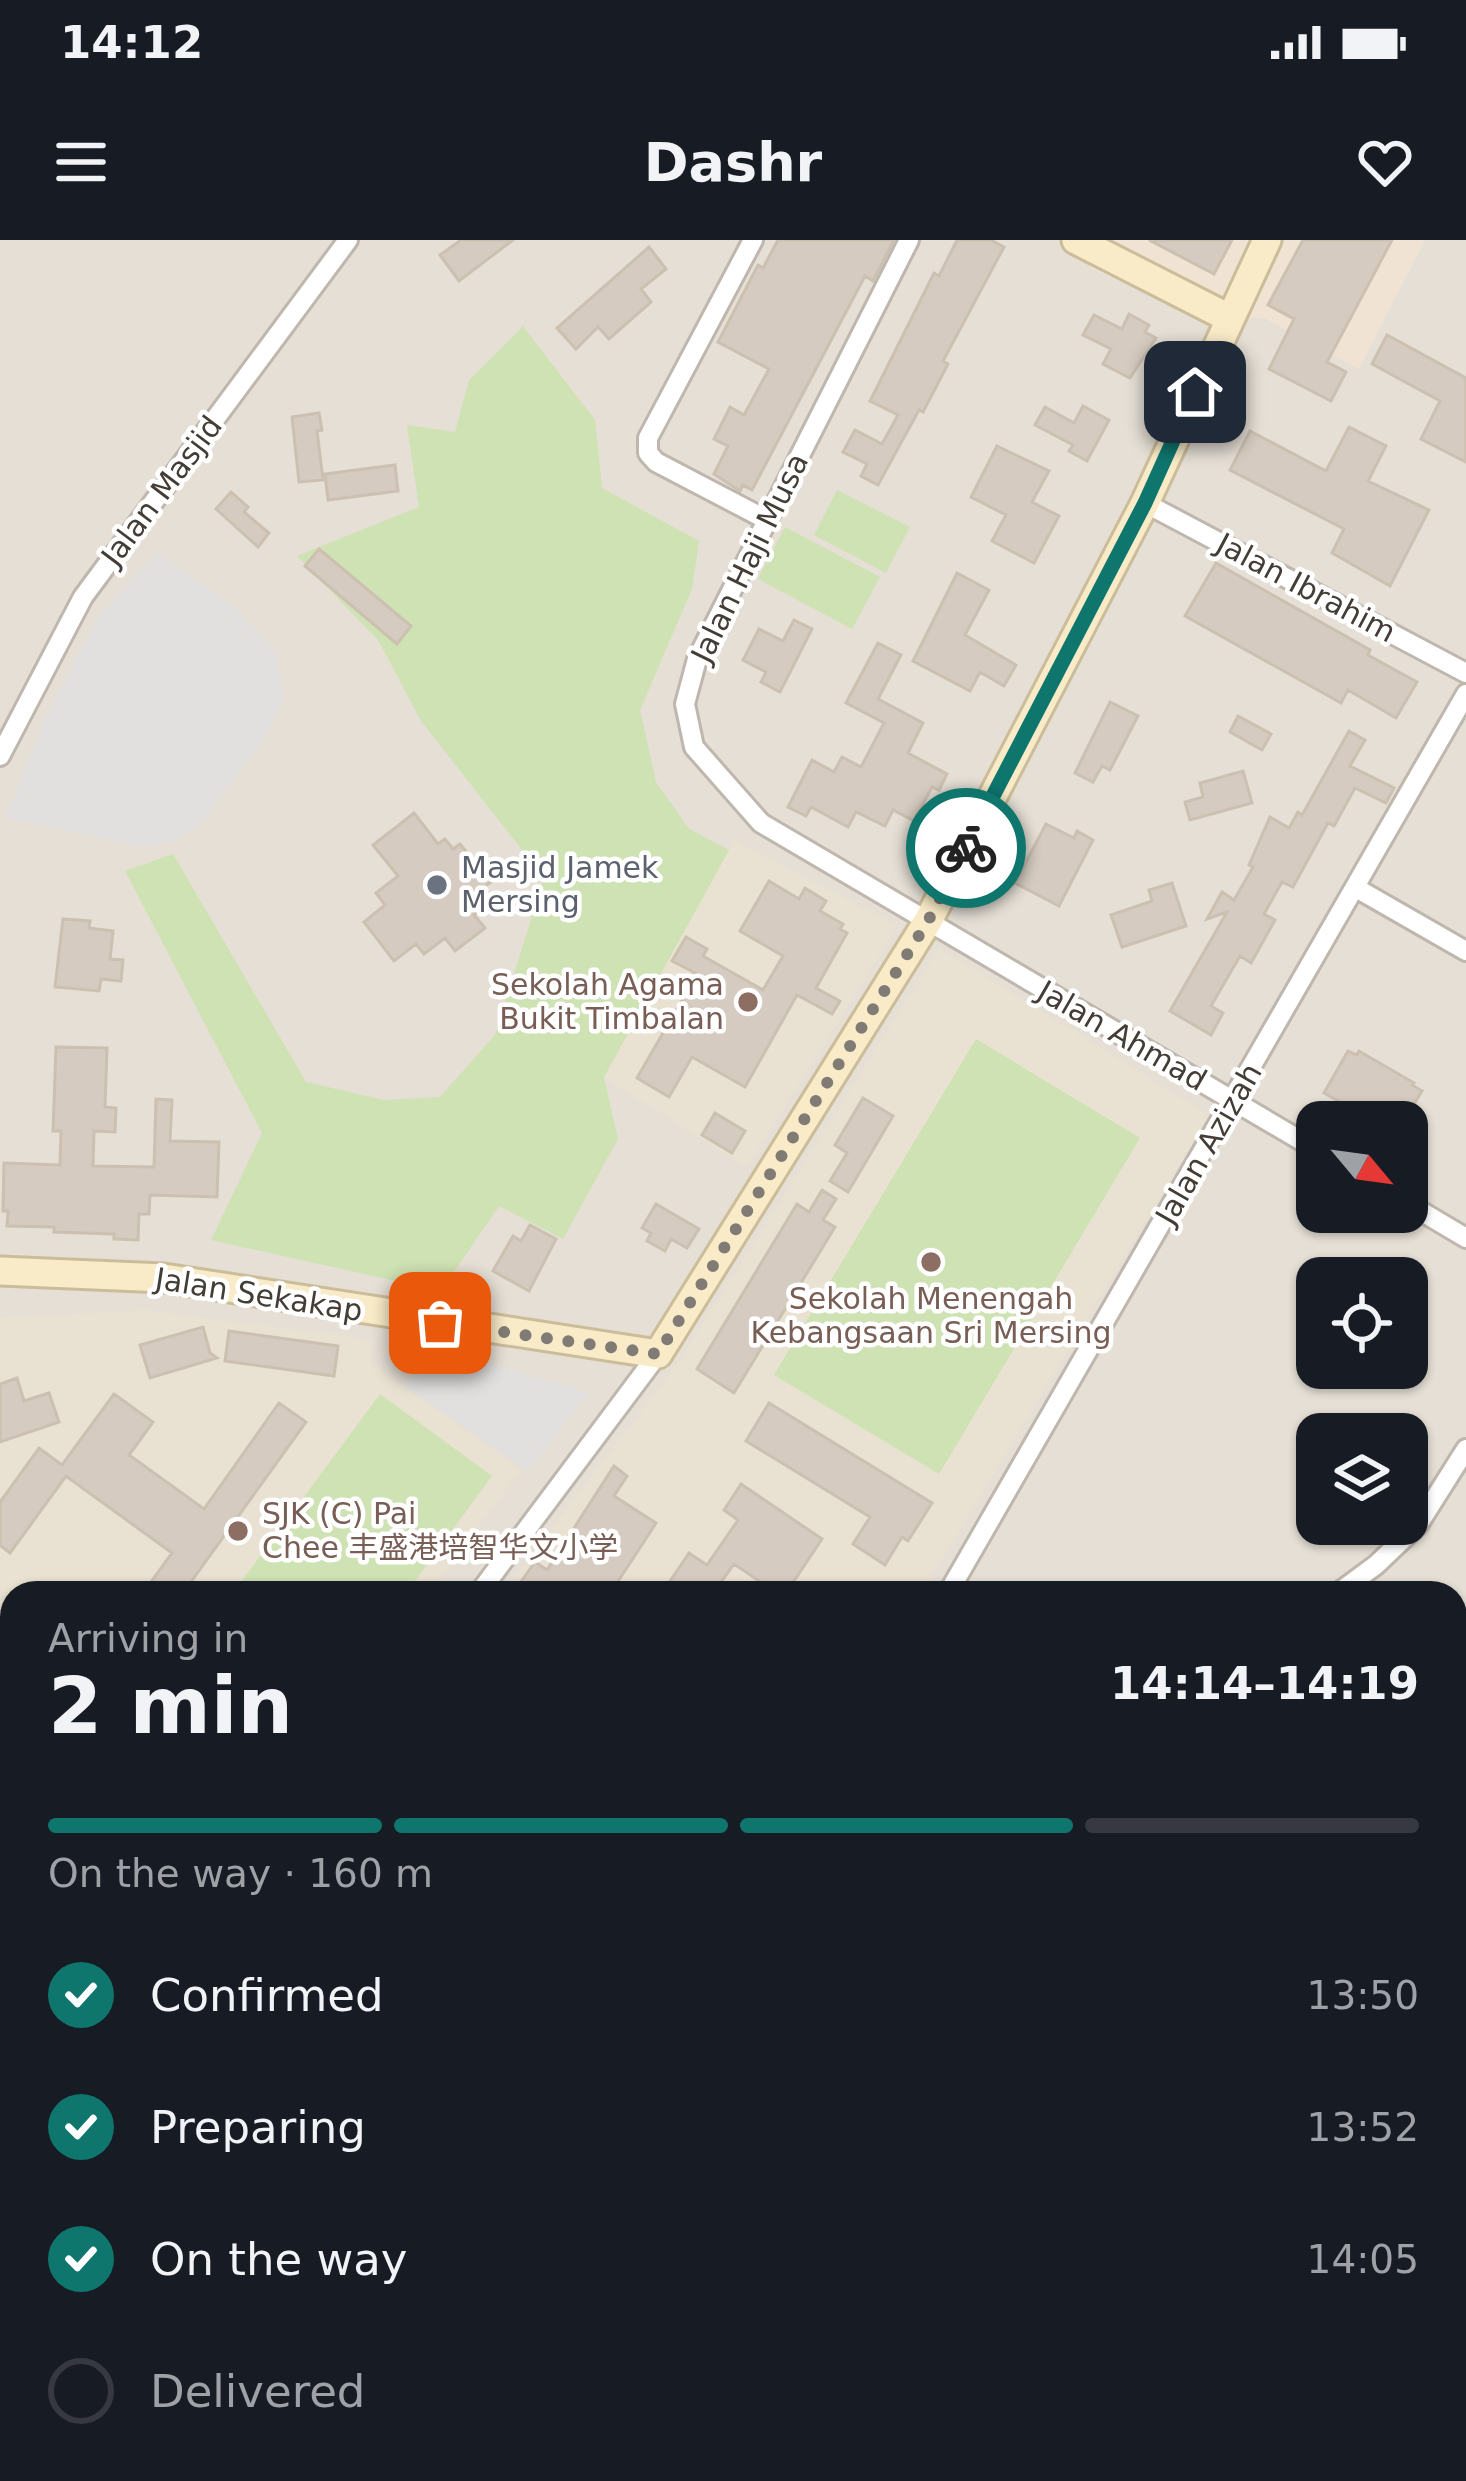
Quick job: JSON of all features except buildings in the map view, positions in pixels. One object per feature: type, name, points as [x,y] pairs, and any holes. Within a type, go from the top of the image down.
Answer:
[{"type":"street","name":"Jalan Masjid","points":[[0,756],[83,597],[348,240]]},
{"type":"street","points":[[753,240],[648,438],[648,453],[656,462],[767,520]]},
{"type":"street","name":"Jalan Haji Musa","points":[[909,240],[698,659],[685,704],[694,747],[760,823],[928,921]]},
{"type":"street","points":[[1076,240],[1108,247],[1228,318]]},
{"type":"street","points":[[488,1581],[658,1354],[928,921],[1145,503],[1267,240]]},
{"type":"street","name":"Jalan Ibrahim","points":[[1145,503],[1466,673]]},
{"type":"street","points":[[1444,661],[1466,648]]},
{"type":"street","name":"Jalan Azizah","points":[[955,1581],[1466,694]]},
{"type":"street","points":[[1356,888],[1466,951]]},
{"type":"street","name":"Jalan Ahmad","points":[[928,921],[1296,1138]]},
{"type":"street","points":[[1428,1215],[1466,1238]]},
{"type":"street","name":"Jalan Sekakap","points":[[0,1271],[164,1278],[658,1354]]},
{"type":"street","points":[[1354,1581],[1418,1525],[1466,1449]]},
{"type":"shaded area","points":[[0,240],[1466,240],[1466,1581],[0,1581]]},
{"type":"shaded area","points":[[1104,240],[1425,240],[1359,369],[1264,318],[1195,317],[1089,267]]},
{"type":"shaded area","points":[[157,552],[239,611],[276,653],[284,699],[263,741],[201,823],[174,842],[145,847],[5,818],[42,726],[97,619]]},
{"type":"shaded area","name":"Sekolah Agama Bukit Timbalan","points":[[734,840],[898,926],[747,1168],[604,1077]]},
{"type":"shaded area","name":"Sekolah Menengah Kebangsaan Sri Mersing","points":[[939,948],[1209,1115],[929,1581],[511,1581],[678,1363]]},
{"type":"shaded area","name":"SJK (C) Pai Chee 丰盛港培智华文小学","points":[[145,1310],[375,1340],[370,1362],[521,1469],[439,1581],[0,1581],[0,1318]]},
{"type":"shaded area","points":[[438,1349],[588,1392],[528,1471],[404,1386]]},
{"type":"green space","points":[[523,326],[595,420],[602,488],[699,541],[692,589],[640,710],[656,782],[689,829],[729,850],[604,1077],[618,1139],[563,1239],[499,1206],[441,1291],[211,1240],[262,1133],[125,871],[173,854],[306,1082],[384,1100],[440,1097],[495,1035],[544,878],[421,721],[378,640],[297,556],[419,507],[407,425],[455,432],[469,380]]},
{"type":"green space","points":[[837,490],[910,527],[886,573],[814,535]]},
{"type":"green space","points":[[785,527],[880,577],[852,629],[758,579]]},
{"type":"green space","points":[[976,1039],[1140,1138],[939,1474],[774,1375]]},
{"type":"green space","points":[[380,1394],[492,1476],[415,1581],[242,1581]]},
{"type":"way so far","points":[[440,1323],[658,1354],[928,921],[966,848]]},
{"type":"place","name":"Masjid Jamek Mersing","points":[[437,885]]},
{"type":"place","name":"Sekolah Agama Bukit Timbalan","points":[[748,1002]]},
{"type":"place","name":"Sekolah Menengah Kebangsaan Sri Mersing","points":[[931,1262]]},
{"type":"place","name":"SJK (C) Pai Chee 丰盛港培智华文小学","points":[[238,1531]]},
{"type":"route","points":[[966,848],[1145,503],[1195,392]]}]
